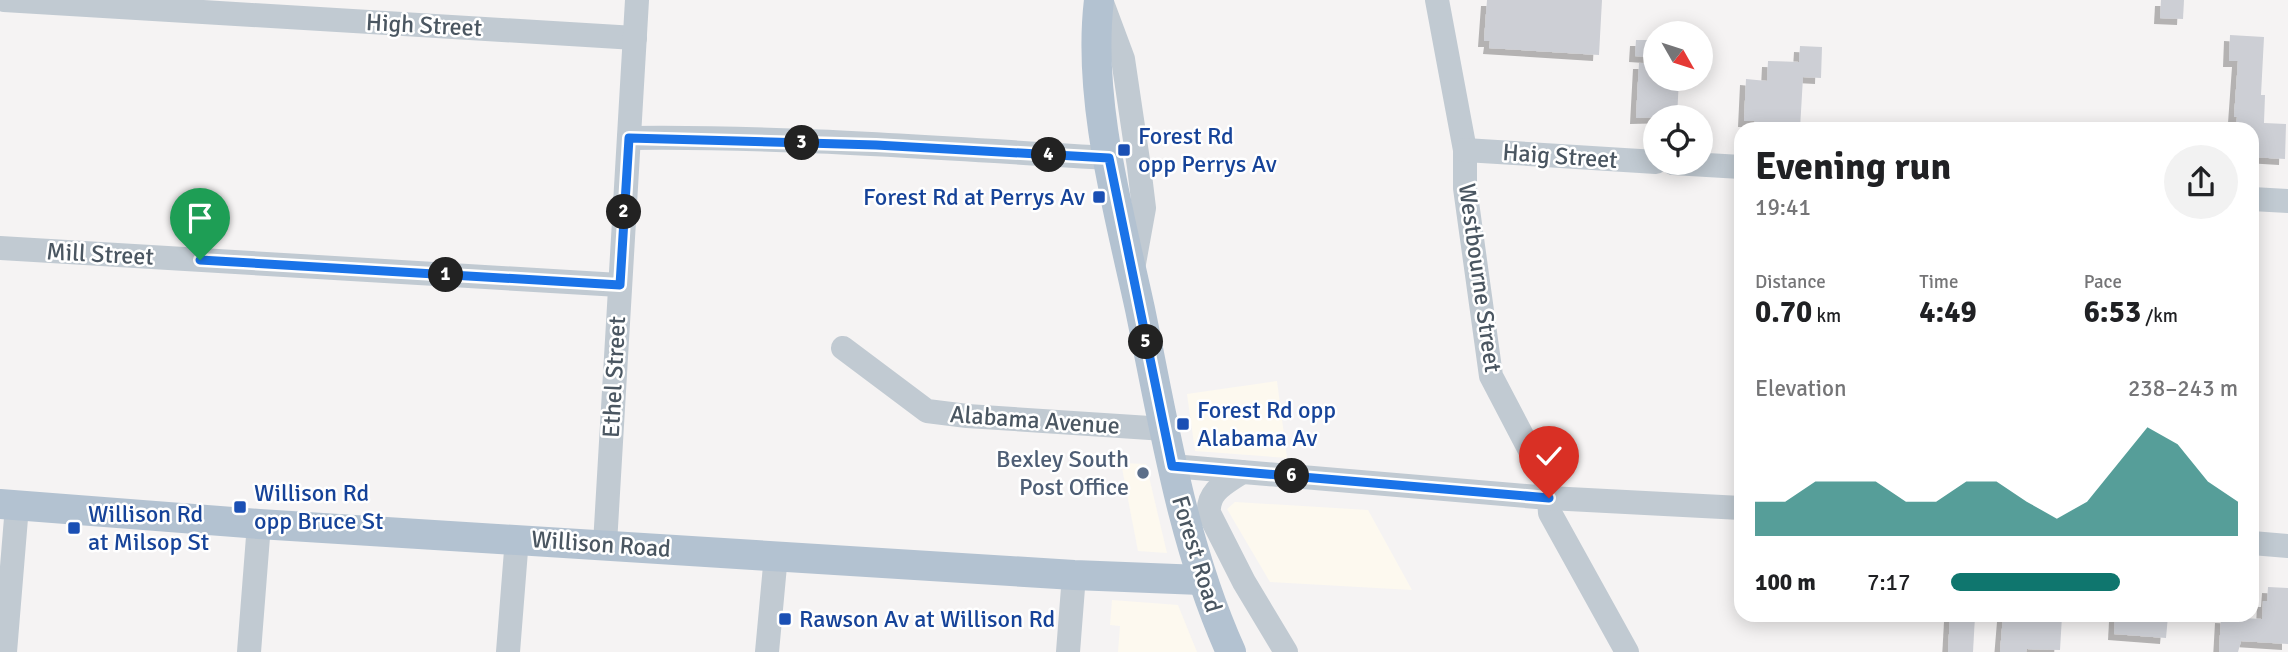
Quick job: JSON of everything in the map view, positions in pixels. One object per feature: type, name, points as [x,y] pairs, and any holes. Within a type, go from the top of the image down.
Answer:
[{"type":"main road","name":"Forest Road","points":[[1100,0],[1096,26],[1098,88],[1132,274],[1172,466],[1201,580],[1231,652]]},
{"type":"main road","name":"Willison Road","points":[[8,505],[259,524],[517,538],[1073,575],[1201,580]]},
{"type":"street","name":"High Street","points":[[4,0],[635,38]]},
{"type":"street","name":"Ethel Street","points":[[605,544],[637,0]]},
{"type":"street","points":[[1100,0],[1123,59],[1141,181],[1144,208],[1132,274]]},
{"type":"street","name":"Westbourne Street","points":[[1437,0],[1465,149],[1465,188],[1491,376],[1548,485],[1550,513],[1627,652]]},
{"type":"street","points":[[629,138],[876,145],[1109,158]]},
{"type":"street","name":"Haig Street","points":[[1465,149],[1643,161]]},
{"type":"street","points":[[1713,165],[1734,167]]},
{"type":"street","points":[[2259,199],[2288,201]]},
{"type":"street","name":"Mill Street","points":[[0,248],[620,285]]},
{"type":"street","name":"Alabama Avenue","points":[[842,348],[927,411],[1165,429]]},
{"type":"street","points":[[1172,466],[1549,498],[1734,508]]},
{"type":"street","points":[[1242,472],[1212,494],[1208,505],[1209,513],[1243,579],[1286,652]]},
{"type":"street","points":[[5,652],[8,505]]},
{"type":"street","points":[[249,652],[259,524]]},
{"type":"street","points":[[508,652],[517,538]]},
{"type":"street","points":[[2259,544],[2288,546]]},
{"type":"street","points":[[767,652],[776,555]]},
{"type":"street","points":[[1068,652],[1073,575]]},
{"type":"shaded area","points":[[1277,381],[1287,458],[1195,451],[1187,394]]},
{"type":"shaded area","points":[[1121,463],[1146,464],[1167,553],[1138,551]]},
{"type":"shaded area","points":[[1235,502],[1368,510],[1412,590],[1270,582],[1227,509]]},
{"type":"shaded area","points":[[1112,600],[1178,605],[1197,652],[1118,652],[1120,626],[1110,625]]},
{"type":"building","points":[[1487,0],[1602,0],[1599,55],[1489,48],[1490,41],[1484,41]]},
{"type":"building","points":[[2161,0],[2184,0],[2183,19],[2160,18]]},
{"type":"building","points":[[2230,35],[2264,37],[2261,95],[2265,95],[2264,123],[2286,124],[2285,159],[2259,157],[2259,122],[2237,122],[2237,117],[2234,117],[2238,61],[2229,61]]},
{"type":"building","points":[[1636,40],[1643,40],[1643,57],[1635,56]]},
{"type":"building","points":[[1800,46],[1822,47],[1821,78],[1803,77],[1800,122],[1744,121],[1746,79],[1767,81],[1768,61],[1799,62]]},
{"type":"building","points":[[1639,63],[1643,63],[1643,91],[1678,91],[1678,105],[1643,105],[1643,118],[1636,118]]},
{"type":"building","points":[[2268,587],[2288,588],[2288,644],[2241,641],[2238,652],[2219,652],[2221,622],[2259,622],[2259,619],[2262,619],[2263,601],[2267,601]]},
{"type":"building","points":[[1950,622],[1975,622],[1973,652],[1948,652]]},
{"type":"building","points":[[2002,622],[2062,622],[2060,650],[2000,652]]},
{"type":"building","points":[[2115,622],[2167,622],[2166,638],[2114,634]]},
{"type":"place","name":"Forest Rd opp Perrys Av","points":[[1124,150]]},
{"type":"place","name":"Forest Rd at Perrys Av","points":[[1099,197]]},
{"type":"place","name":"Forest Rd opp Alabama Av","points":[[1183,424]]},
{"type":"place","name":"Bexley South Post Office","points":[[1143,473]]},
{"type":"place","name":"Willison Rd opp Bruce St","points":[[240,507]]},
{"type":"place","name":"Willison Rd at Milsop St","points":[[74,528]]},
{"type":"place","name":"Rawson Av at Willison Rd","points":[[785,619]]},
{"type":"route","points":[[200,260],[620,285],[629,138],[876,145],[1109,158],[1172,466],[1549,498]]}]
